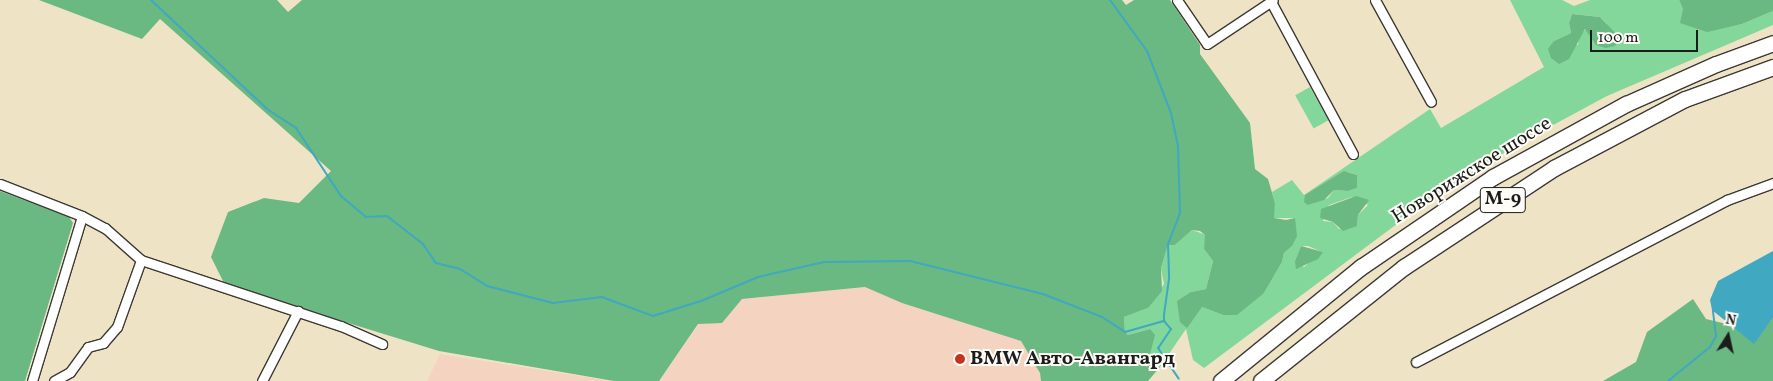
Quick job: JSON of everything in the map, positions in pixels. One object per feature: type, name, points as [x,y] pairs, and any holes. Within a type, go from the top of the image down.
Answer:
[{"type":"highway","name":"Новорижское шоссе","points":[[1221,381],[1361,267],[1493,177],[1626,104],[1773,43]]},
{"type":"highway","name":"Новорижское шоссе","points":[[1261,381],[1404,267],[1554,168],[1685,100],[1773,67]]},
{"type":"street","points":[[1178,0],[1207,44],[1271,1],[1353,154]]},
{"type":"street","points":[[1375,0],[1431,102]]},
{"type":"street","points":[[1416,362],[1727,200],[1773,183]]},
{"type":"street","points":[[0,184],[82,216],[106,228],[141,260],[298,312],[382,344]]},
{"type":"street","points":[[32,381],[82,216]]},
{"type":"street","points":[[54,381],[70,372],[88,346],[103,343],[117,327],[141,260]]},
{"type":"street","points":[[262,381],[298,312]]},
{"type":"shaded area","points":[[866,287],[902,303],[1021,341],[1040,373],[1041,381],[659,381],[699,324],[722,322],[742,299]]},
{"type":"shaded area","points":[[440,354],[611,381],[427,381]]},
{"type":"green space","points":[[39,0],[277,0],[288,12],[302,0],[1122,0],[1126,5],[1134,0],[1170,0],[1200,45],[1200,54],[1250,123],[1255,169],[1268,179],[1275,203],[1274,218],[1286,220],[1295,218],[1297,236],[1292,246],[1284,253],[1282,262],[1264,293],[1237,315],[1223,315],[1202,307],[1187,328],[1180,322],[1177,301],[1191,292],[1206,289],[1213,261],[1204,249],[1205,235],[1200,231],[1192,230],[1175,245],[1168,245],[1161,268],[1162,291],[1148,308],[1124,317],[1125,332],[1128,335],[1150,329],[1155,335],[1149,358],[1160,367],[1148,381],[1041,381],[1040,373],[1021,341],[902,303],[865,287],[742,299],[722,323],[698,324],[659,381],[614,381],[439,351],[225,285],[211,257],[228,212],[264,198],[299,203],[331,171],[160,19],[142,39]]},
{"type":"green space","points":[[1510,0],[1562,0],[1574,6],[1590,0],[1679,0],[1683,9],[1727,27],[1742,24],[1773,11],[1773,25],[1607,96],[1516,145],[1421,206],[1204,368],[1193,360],[1186,329],[1160,367],[1153,364],[1149,358],[1150,329],[1128,335],[1125,332],[1124,317],[1148,308],[1164,284],[1161,268],[1168,245],[1175,245],[1192,230],[1206,235],[1204,249],[1213,261],[1206,289],[1191,292],[1202,307],[1223,315],[1264,293],[1282,262],[1284,253],[1292,246],[1295,218],[1273,218],[1275,203],[1272,192],[1292,180],[1304,195],[1430,109],[1441,128],[1544,67]],"holes":[[[1572,14],[1600,17],[1607,24],[1591,37],[1586,29],[1579,36],[1578,45],[1554,41],[1571,33],[1569,23]],[[1348,172],[1357,175],[1357,188],[1348,191],[1334,190],[1328,198],[1308,205]],[[1352,197],[1368,205],[1358,215],[1357,226],[1339,229],[1333,222],[1323,221],[1329,205]],[[1301,246],[1308,246],[1322,252],[1304,267],[1295,261]]]},
{"type":"green space","points":[[1679,0],[1773,0],[1773,11],[1742,24],[1707,32],[1680,23],[1683,9]]},
{"type":"green space","points":[[1572,14],[1600,17],[1620,38],[1615,46],[1606,48],[1596,45],[1585,29],[1569,59],[1559,64],[1551,58],[1548,49],[1554,41],[1571,33],[1569,23]]},
{"type":"green space","points":[[1310,87],[1328,120],[1314,128],[1295,95]]},
{"type":"green space","points":[[1344,171],[1357,175],[1357,188],[1348,191],[1334,190],[1324,200],[1308,205],[1304,202],[1305,195]]},
{"type":"green space","points":[[0,191],[69,217],[73,223],[25,381],[0,381]]},
{"type":"green space","points":[[1356,196],[1369,200],[1358,215],[1357,226],[1343,231],[1333,222],[1320,218],[1321,209]]},
{"type":"green space","points":[[1301,246],[1323,252],[1318,259],[1296,269],[1295,261]]},
{"type":"green space","points":[[1693,299],[1706,319],[1731,325],[1754,343],[1773,318],[1773,381],[1603,381],[1636,362],[1647,332]]},
{"type":"water","points":[[1773,251],[1773,318],[1754,344],[1712,310],[1710,300],[1718,281]]},
{"type":"waterway","points":[[151,0],[267,109],[296,128],[341,196],[366,217],[387,216],[423,244],[436,263],[460,269],[487,286],[553,303],[602,297],[653,316],[701,301],[758,277],[824,262],[910,261],[1043,294],[1102,317],[1125,332],[1164,321]]},
{"type":"waterway","points":[[1110,0],[1147,51],[1171,113],[1178,146],[1180,213],[1168,245],[1169,279],[1164,314],[1164,321],[1171,329],[1158,348],[1179,379]]},
{"type":"waterway","points":[[1668,381],[1710,347],[1716,336],[1713,310]]},
{"type":"place","name":"BMW Авто-Авангард","points":[[960,359]]}]
